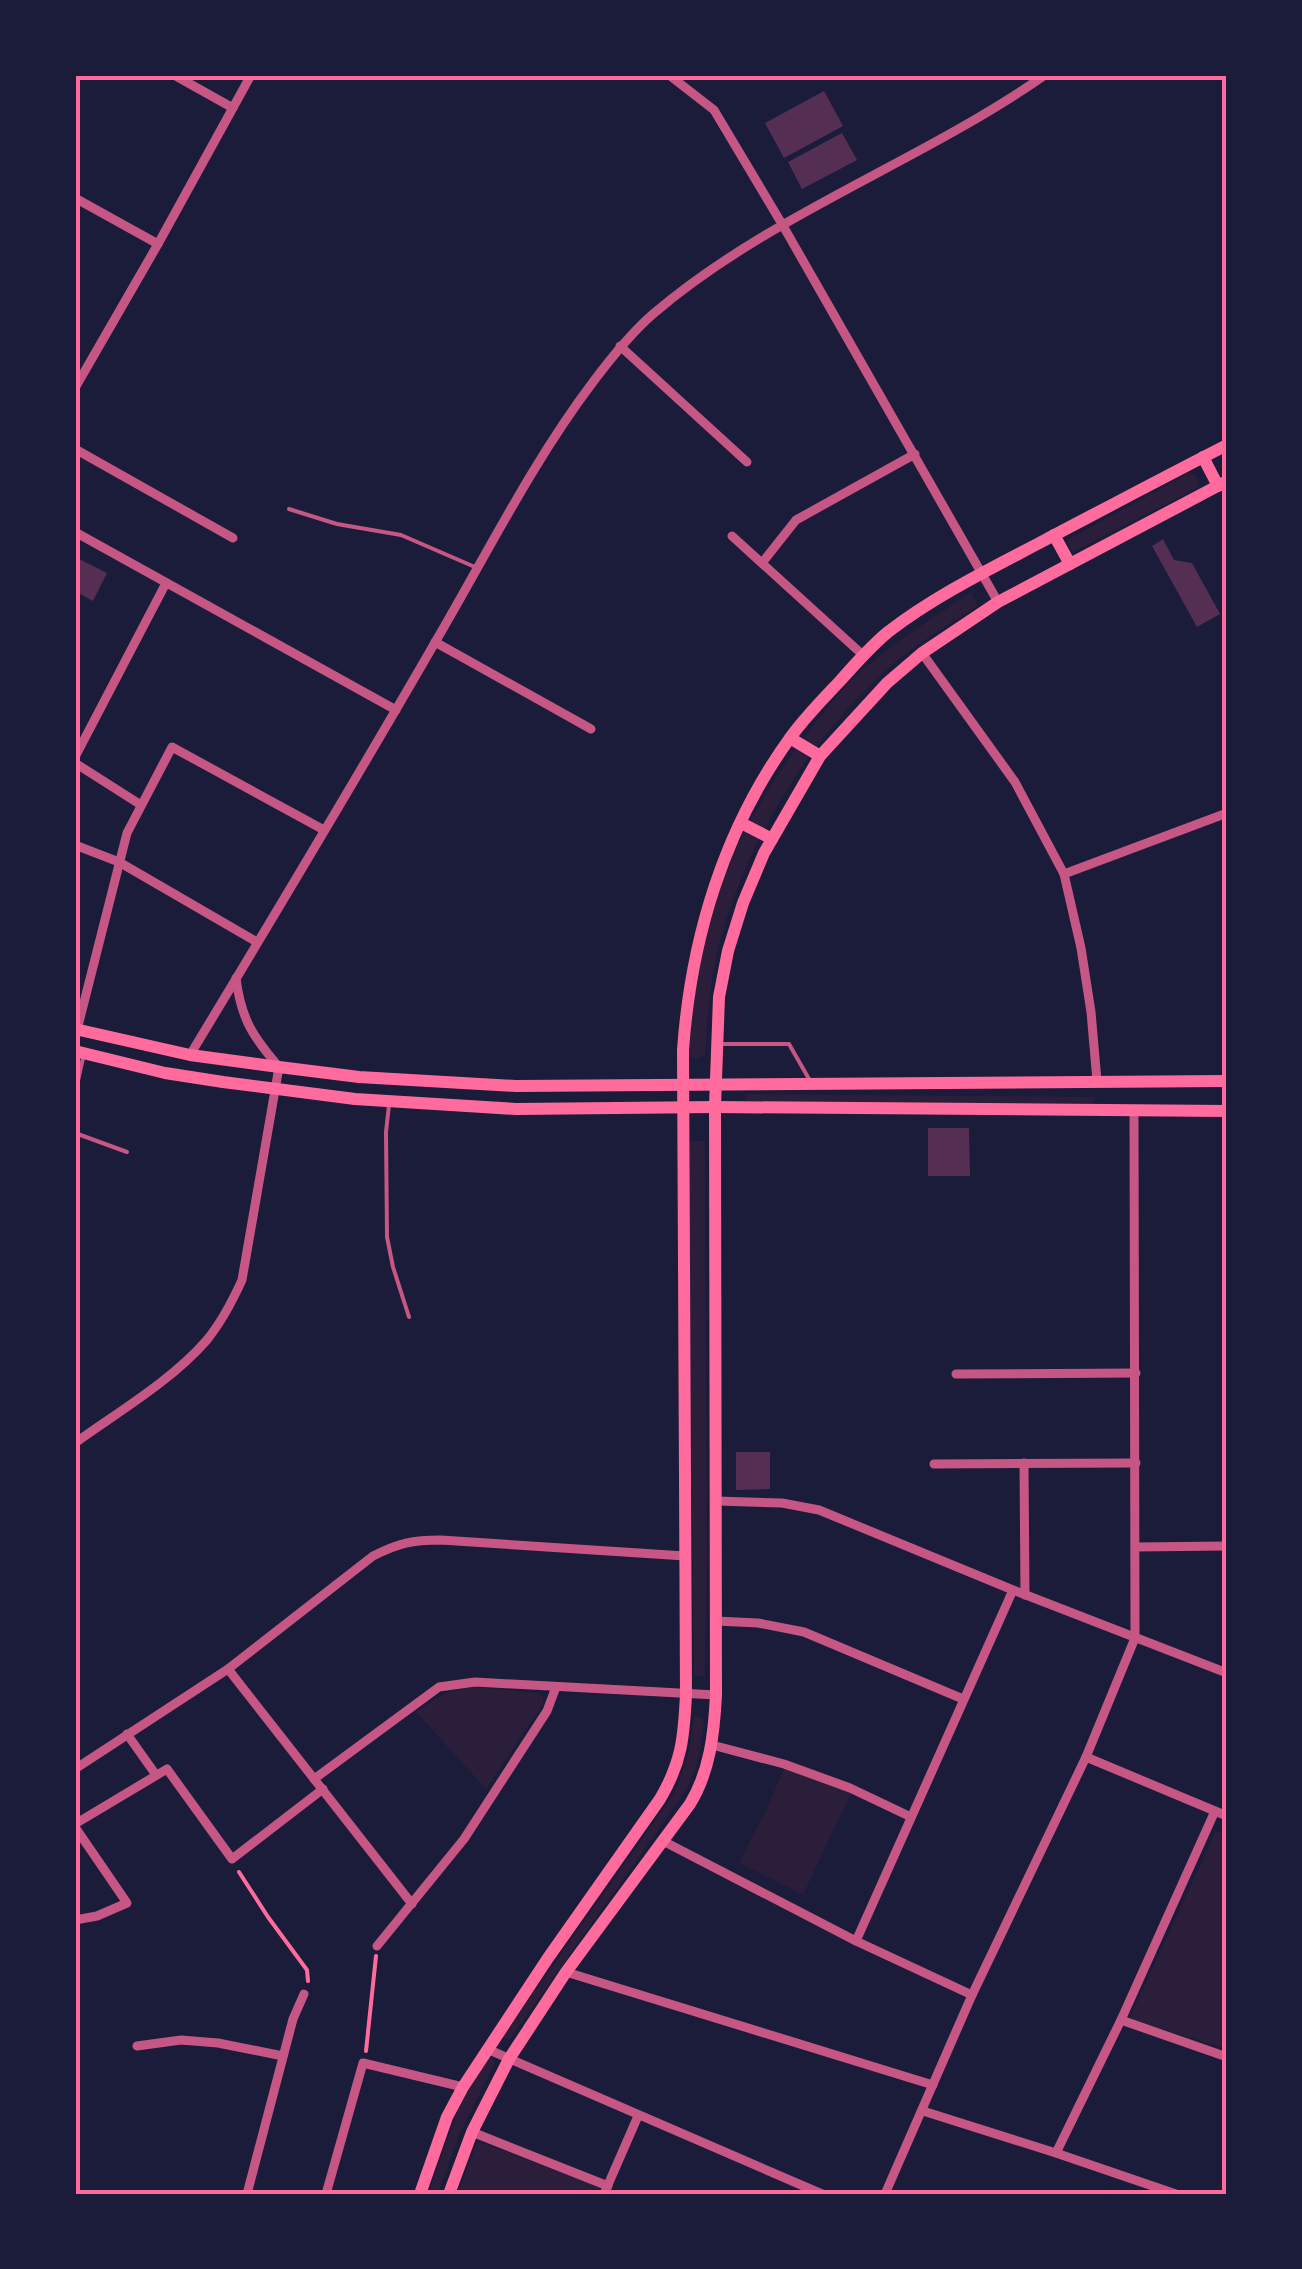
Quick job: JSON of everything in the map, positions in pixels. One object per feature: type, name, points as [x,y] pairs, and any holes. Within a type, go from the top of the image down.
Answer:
[{"type":"main road","points":[[420,2194],[463,2088],[548,1958],[648,1818],[673,1777],[684,1736],[686,1004],[706,912],[740,822],[790,738],[886,634],[928,604],[983,573],[1227,445]]},
{"type":"main road","points":[[449,2194],[472,2132],[510,2059],[566,1972],[700,1787],[712,1744],[716,1696],[717,1044],[719,998],[728,950],[744,902],[772,839],[820,756],[888,683],[922,653],[998,602],[1222,483],[1203,457]]},
{"type":"main road","points":[[1054,536],[1070,564]]},
{"type":"main road","points":[[790,738],[820,756]]},
{"type":"main road","points":[[740,822],[772,839]]},
{"type":"main road","points":[[76,1030],[190,1055],[279,1068],[497,1086],[1227,1081]]},
{"type":"main road","points":[[80,1052],[166,1073],[277,1089],[516,1109],[1227,1111]]},
{"type":"street","points":[[174,75],[232,108]]},
{"type":"street","points":[[75,388],[251,75]]},
{"type":"street","points":[[669,75],[714,110],[998,602]]},
{"type":"street","points":[[190,1055],[540,462],[574,407],[620,346],[684,290],[782,224],[999,106],[1045,75]]},
{"type":"street","points":[[75,198],[158,244]]},
{"type":"street","points":[[620,346],[747,462]]},
{"type":"street","points":[[75,450],[232,538]]},
{"type":"street","points":[[762,563],[796,520],[914,454]]},
{"type":"street","points":[[75,532],[396,710]]},
{"type":"street","points":[[732,536],[864,656]]},
{"type":"street","points":[[141,805],[75,760],[166,583]]},
{"type":"street","points":[[435,642],[591,729]]},
{"type":"street","points":[[922,653],[1016,782],[1064,874],[1081,948],[1097,1081]]},
{"type":"street","points":[[76,1030],[126,833],[172,747],[324,830]]},
{"type":"street","points":[[1064,874],[1227,813]]},
{"type":"street","points":[[75,845],[119,862],[257,942]]},
{"type":"street","points":[[75,1443],[178,1368],[206,1341],[227,1312],[242,1280],[279,1068],[254,1038],[239,1001],[236,978]]},
{"type":"street","points":[[886,2194],[972,1995],[1086,1756],[1135,1638],[1134,1110]]},
{"type":"street","points":[[956,1374],[1136,1372]]},
{"type":"street","points":[[934,1464],[1136,1463]]},
{"type":"street","points":[[1024,1464],[1025,1595]]},
{"type":"street","points":[[717,1501],[782,1502],[819,1510],[1227,1673]]},
{"type":"street","points":[[75,1769],[228,1669],[373,1556],[396,1544],[440,1540],[685,1556]]},
{"type":"street","points":[[1136,1547],[1227,1546]]},
{"type":"street","points":[[856,1940],[1013,1590]]},
{"type":"street","points":[[716,1621],[758,1623],[804,1632],[963,1698]]},
{"type":"street","points":[[228,1669],[412,1904]]},
{"type":"street","points":[[314,1779],[439,1687],[475,1682],[716,1696]]},
{"type":"street","points":[[377,1946],[464,1838],[547,1711],[556,1688]]},
{"type":"street","points":[[128,1734],[156,1775]]},
{"type":"street","points":[[712,1744],[850,1788],[911,1817]]},
{"type":"street","points":[[1086,1756],[1227,1816]]},
{"type":"street","points":[[75,1920],[97,1916],[127,1903],[75,1826],[156,1775],[167,1770],[232,1859],[323,1789]]},
{"type":"street","points":[[1056,2153],[1215,1811]]},
{"type":"street","points":[[662,1841],[972,1995]]},
{"type":"street","points":[[566,1972],[933,2084]]},
{"type":"street","points":[[247,2194],[293,2019],[304,1994]]},
{"type":"street","points":[[1121,2020],[1227,2057]]},
{"type":"street","points":[[136,2046],[181,2040],[283,2056]]},
{"type":"street","points":[[488,2049],[822,2194]]},
{"type":"street","points":[[326,2194],[363,2063],[463,2088]]},
{"type":"street","points":[[922,2111],[1176,2194]]},
{"type":"street","points":[[472,2132],[606,2190],[638,2116]]},
{"type":"lane","points":[[290,508],[337,524],[401,535],[478,568]]},
{"type":"lane","points":[[717,1044],[789,1044],[811,1083]]},
{"type":"lane","points":[[75,1109],[80,1052]]},
{"type":"lane","points":[[389,1101],[387,1237],[409,1318]]},
{"type":"lane","points":[[75,1133],[127,1152]]},
{"type":"path","points":[[232,1859],[307,1970],[304,1994]]},
{"type":"path","points":[[363,2063],[369,2039],[377,1946]]},
{"type":"shaded area","points":[[1189,473],[1196,475],[1197,488],[1073,552],[1069,539]]},
{"type":"shaded area","points":[[971,592],[978,605],[911,650],[862,693],[788,788],[750,859],[722,934],[712,979],[705,1055],[687,1056],[694,987],[708,923],[730,862],[759,805],[802,740],[850,682],[899,641]]},
{"type":"shaded area","points":[[745,1094],[1094,1097],[1093,1103],[746,1103]]},
{"type":"shaded area","points":[[688,1141],[705,1141],[705,1676],[694,1676]]},
{"type":"shaded area","points":[[473,1687],[538,1693],[543,1697],[543,1704],[486,1789],[416,1712],[442,1695]]},
{"type":"shaded area","points":[[693,1717],[704,1720],[700,1748],[685,1792],[510,2039],[505,2039],[503,2036],[673,1795],[687,1757]]},
{"type":"shaded area","points":[[784,1769],[851,1793],[803,1895],[739,1863]]},
{"type":"shaded area","points":[[1216,1831],[1227,1835],[1227,2049],[1129,2019]]},
{"type":"shaded area","points":[[488,2058],[495,2063],[460,2133],[438,2194],[428,2194],[460,2104]]},
{"type":"shaded area","points":[[478,2141],[599,2187],[596,2194],[457,2194]]},
{"type":"building","points":[[824,91],[843,126],[784,158],[765,123]]},
{"type":"building","points":[[842,133],[857,160],[802,189],[788,162]]},
{"type":"building","points":[[1163,539],[1174,560],[1192,563],[1220,614],[1197,627],[1152,546]]},
{"type":"building","points":[[75,557],[107,573],[93,601],[75,591]]},
{"type":"building","points":[[928,1128],[969,1128],[970,1176],[928,1176]]},
{"type":"building","points":[[736,1452],[770,1452],[770,1489],[736,1490]]}]
